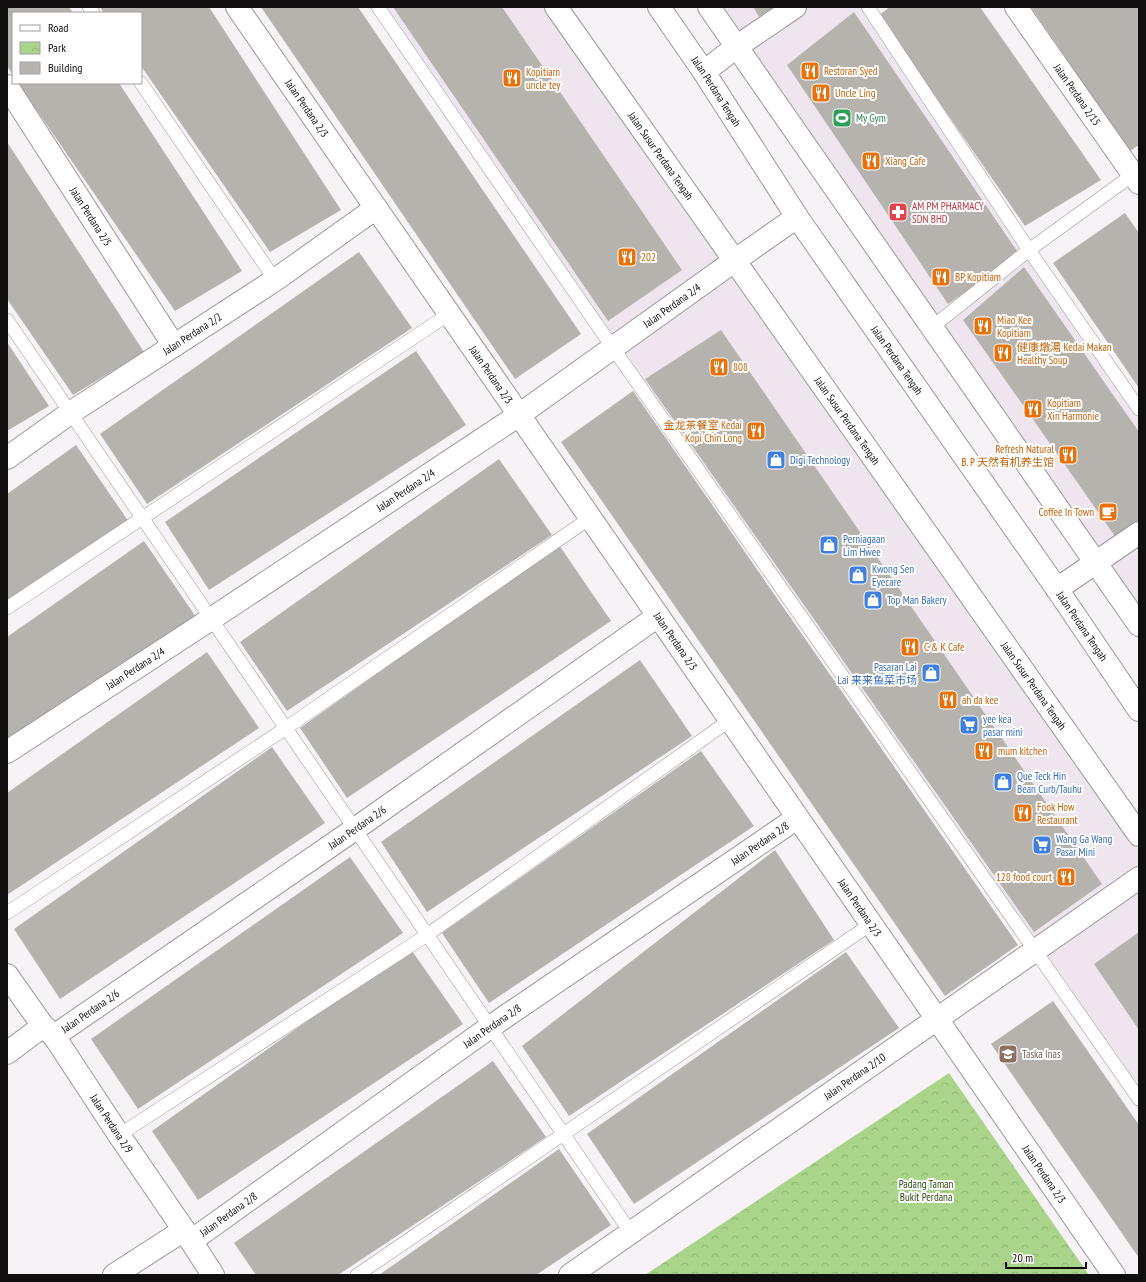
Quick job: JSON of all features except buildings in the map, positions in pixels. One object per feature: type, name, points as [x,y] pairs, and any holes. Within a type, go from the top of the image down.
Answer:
[{"type":"street","name":"Jalan Perdana 2/3","points":[[237,7],[1114,1275]]},
{"type":"street","name":"Jalan Susur Perdana Tengah","points":[[556,7],[1139,835]]},
{"type":"street","name":"Jalan Perdana Tengah","points":[[659,7],[704,72],[797,217],[1139,710]]},
{"type":"street","points":[[709,7],[736,48],[1139,625]]},
{"type":"street","points":[[704,72],[794,7]]},
{"type":"street","name":"Jalan Perdana 2/15","points":[[1016,7],[1137,176]]},
{"type":"street","name":"Jalan Perdana 2/5","points":[[7,86],[174,346]]},
{"type":"street","name":"Jalan Perdana 2/2","points":[[7,458],[70,413],[275,280],[376,208]]},
{"type":"street","name":"Jalan Perdana 2/4","points":[[7,752],[519,415],[797,217]]},
{"type":"street","points":[[1056,589],[1139,533]]},
{"type":"street","name":"Jalan Perdana 2/6","points":[[7,1053],[49,1031],[355,829],[658,616]]},
{"type":"street","name":"Jalan Perdana 2/8","points":[[114,1275],[188,1235],[797,818]]},
{"type":"street","name":"Jalan Perdana 2/10","points":[[570,1275],[1139,878]]},
{"type":"street","name":"Jalan Perdana 2/9","points":[[7,975],[49,1031],[188,1235],[213,1275]]},
{"type":"lane","points":[[378,7],[613,348],[1139,1099]]},
{"type":"lane","points":[[868,7],[1029,250],[1139,409]]},
{"type":"lane","points":[[142,84],[275,280]]},
{"type":"lane","points":[[931,328],[1029,250],[1137,176]]},
{"type":"lane","points":[[7,608],[449,314]]},
{"type":"lane","points":[[7,320],[631,1233]]},
{"type":"lane","points":[[7,913],[286,728],[590,518]]},
{"type":"lane","points":[[119,1135],[427,935],[730,720]]},
{"type":"lane","points":[[357,1275],[871,924]]},
{"type":"shaded area","points":[[370,7],[570,7],[754,273],[1139,815],[1139,1112],[599,339]]},
{"type":"shaded area","points":[[698,7],[876,7],[1041,256],[1139,396],[1139,642]]},
{"type":"green space","name":"Padang Taman Bukit Perdana","points":[[949,1073],[1089,1275],[645,1275]]},
{"type":"place","name":"Restoran Syed","points":[[810,71]]},
{"type":"place","name":"Kopitiam uncle tey","points":[[512,78]]},
{"type":"place","name":"Uncle Ling","points":[[821,93]]},
{"type":"place","name":"My Gym","points":[[842,118]]},
{"type":"place","name":"Xiang Cafe","points":[[871,161]]},
{"type":"place","name":"AM PM PHARMACY SDN BHD","points":[[898,212]]},
{"type":"place","name":"202","points":[[627,257]]},
{"type":"place","name":"BP Kopitiam","points":[[941,277]]},
{"type":"place","name":"Miao Kee Kopitiam","points":[[983,326]]},
{"type":"place","name":"健康燉湯 Kedai Makan Healthy Soup","points":[[1003,353]]},
{"type":"place","name":"808","points":[[719,367]]},
{"type":"place","name":"Kopitiam Xin Harmonie","points":[[1033,409]]},
{"type":"place","name":"金龙茶餐室 Kedai Kopi Chin Long","points":[[756,431]]},
{"type":"place","name":"Refresh Natural B. P 天然有机养生馆","points":[[1068,455]]},
{"type":"place","name":"Digi Technology","points":[[776,460]]},
{"type":"place","name":"Coffee In Town","points":[[1108,512]]},
{"type":"place","name":"Perniagaan Lim Hwee","points":[[829,545]]},
{"type":"place","name":"Kwong Sen Eyecare","points":[[858,575]]},
{"type":"place","name":"Top Man Bakery","points":[[873,600]]},
{"type":"place","name":"C & K Cafe","points":[[910,647]]},
{"type":"place","name":"Pasaran Lai Lai 来来鱼菜市场","points":[[931,673]]},
{"type":"place","name":"ah da kee","points":[[948,700]]},
{"type":"place","name":"yee kea pasar mini","points":[[969,725]]},
{"type":"place","name":"mum kitchen","points":[[984,751]]},
{"type":"place","name":"Que Teck Hin Bean Curb/Tauhu","points":[[1003,782]]},
{"type":"place","name":"Fook How Restaurant","points":[[1023,813]]},
{"type":"place","name":"Wang Ga Wang Pasar Mini","points":[[1042,845]]},
{"type":"place","name":"128 food court","points":[[1066,877]]},
{"type":"place","name":"Taska Inas","points":[[1008,1054]]}]
